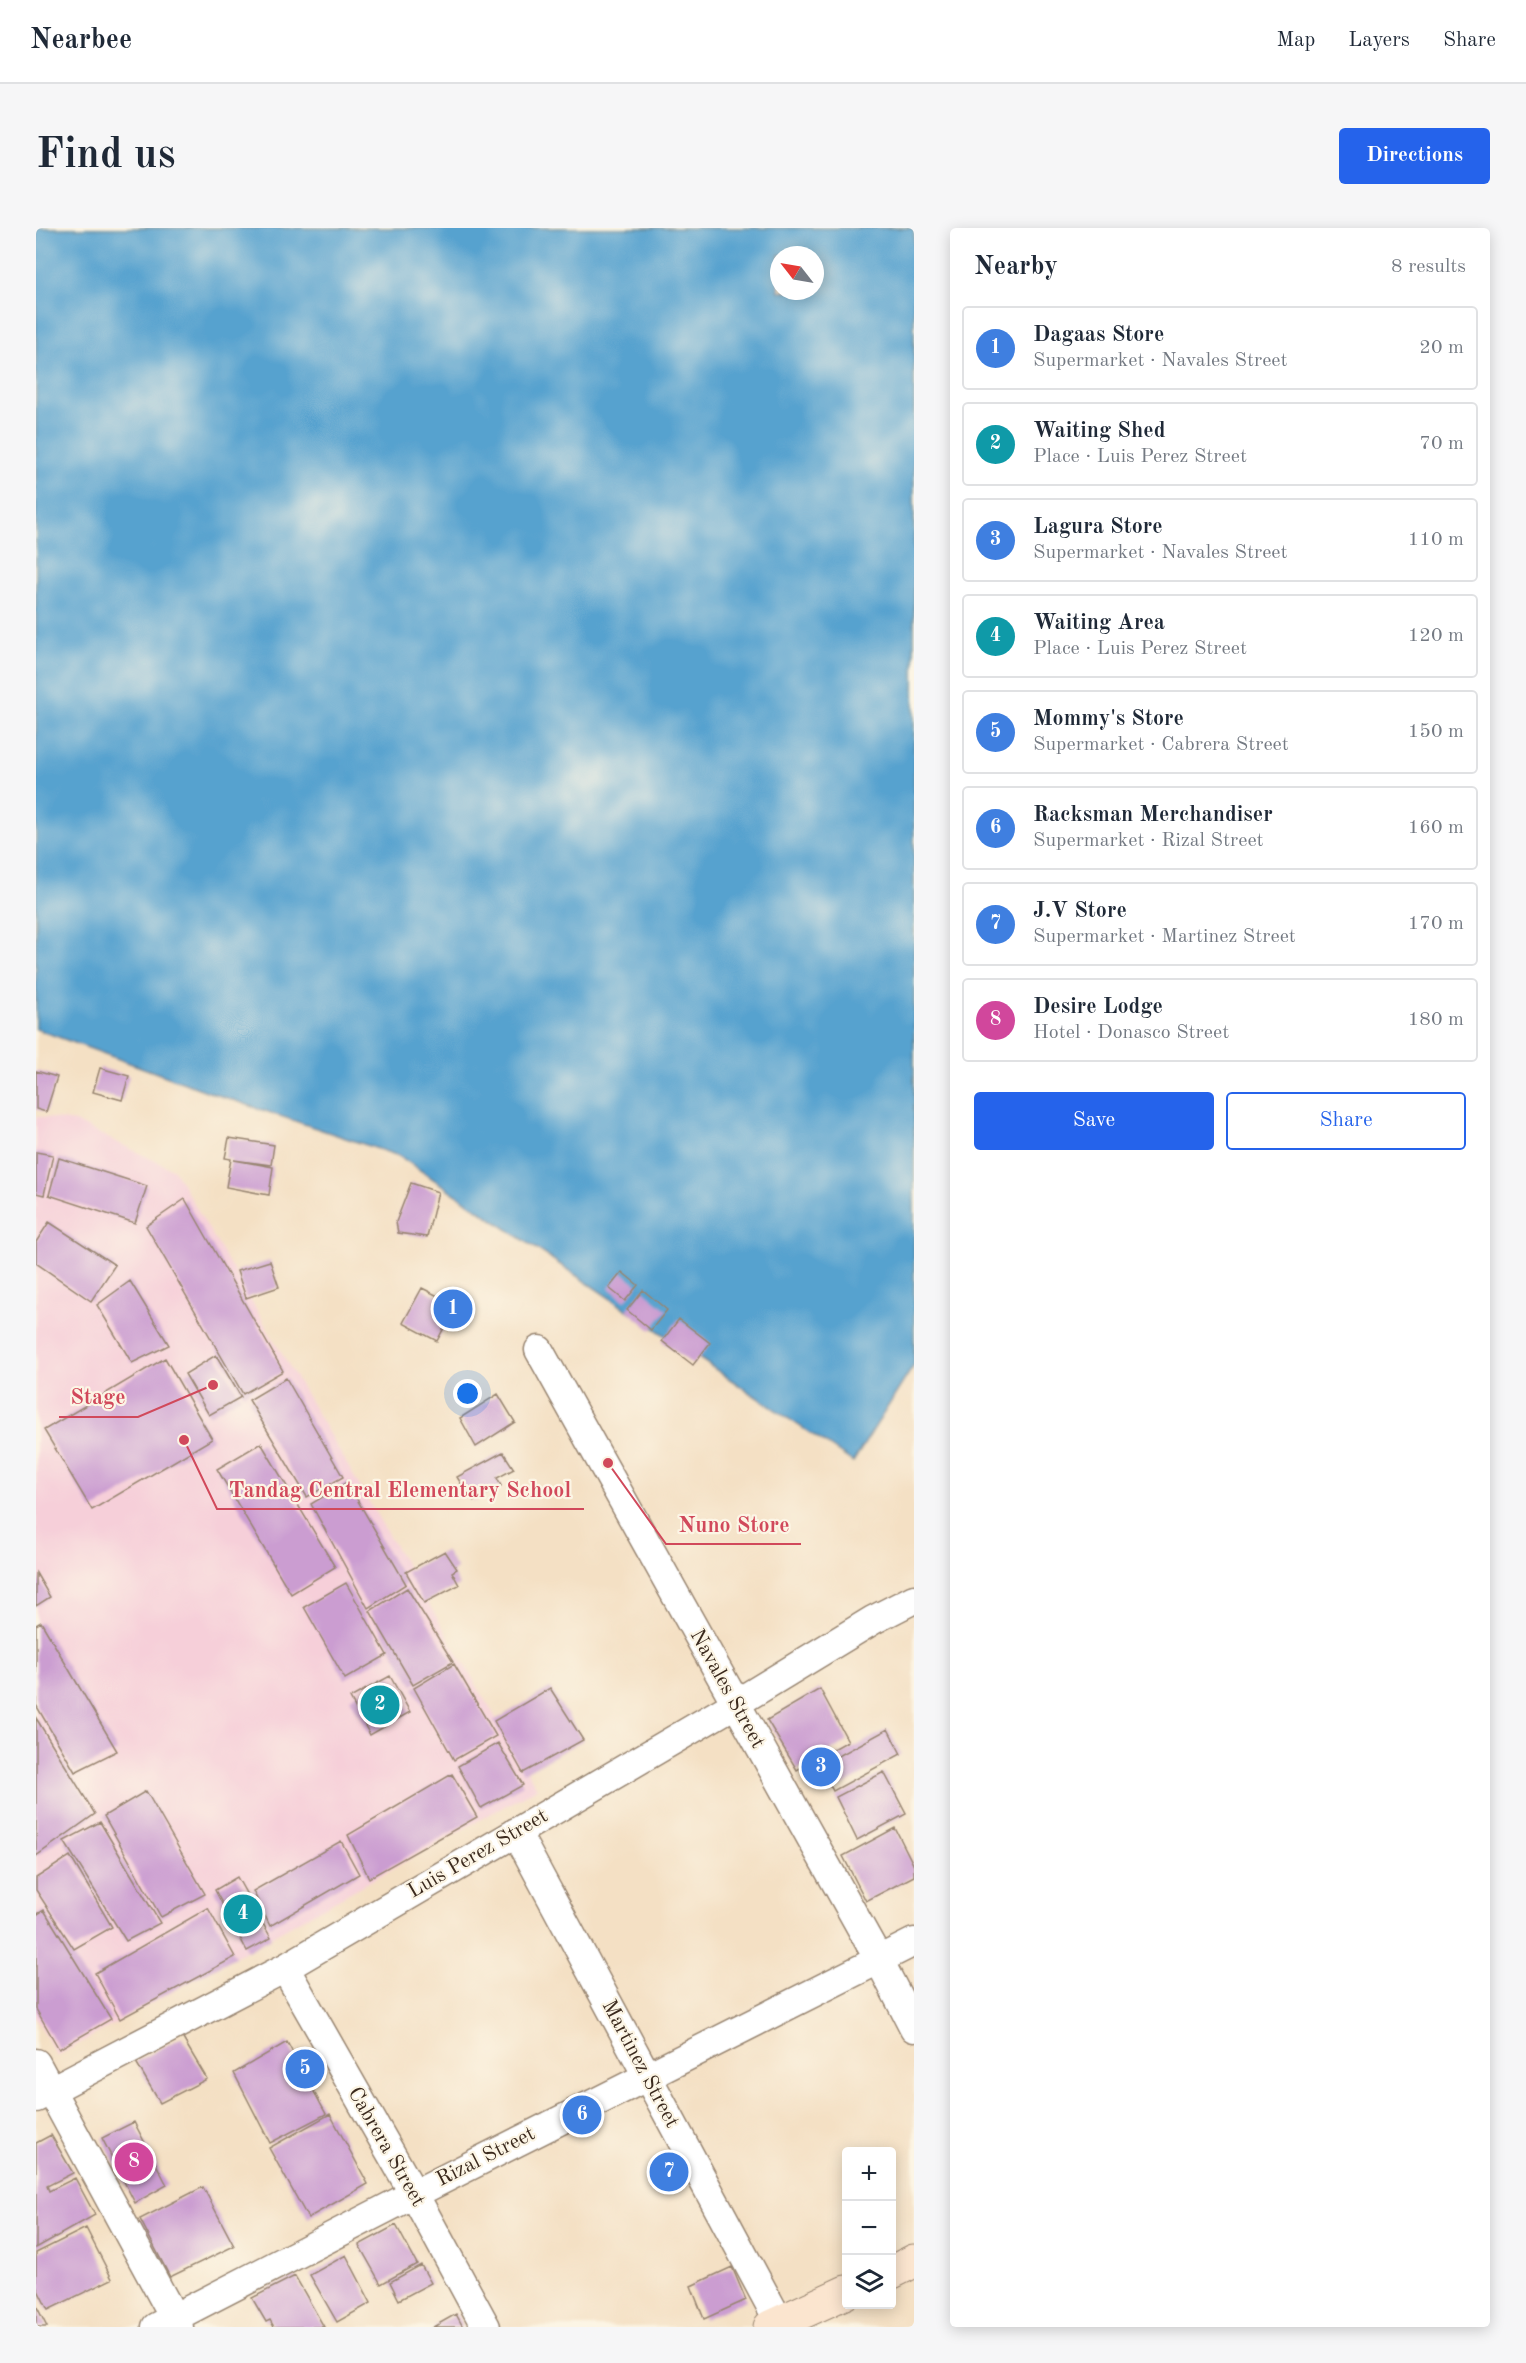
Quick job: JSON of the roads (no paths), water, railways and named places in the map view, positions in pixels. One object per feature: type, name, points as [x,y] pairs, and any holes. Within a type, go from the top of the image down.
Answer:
[{"type":"main road","points":[[896,2269],[914,2261]]},
{"type":"main road","points":[[777,2326],[842,2294]]},
{"type":"street","name":"Navales Street","points":[[539,1350],[879,1960],[914,2028]]},
{"type":"street","name":"Luis Perez Street","points":[[43,2094],[285,1968],[735,1704],[873,1620],[914,1599]]},
{"type":"street","name":"Martinez Street","points":[[516,1832],[777,2326]]},
{"type":"street","name":"Rizal Street","points":[[170,2324],[414,2194],[914,1942]]},
{"type":"street","name":"Cabrera Street","points":[[285,1968],[414,2194],[486,2327]]},
{"type":"street","points":[[36,2063],[43,2094],[170,2324]]},
{"type":"water","points":[[36,228],[914,228],[914,1365],[853,1462],[399,1156],[212,1093],[36,1029]]},
{"type":"place","name":"Dagaas Store","points":[[453,1309]]},
{"type":"place","name":"Stage","points":[[213,1385]]},
{"type":"place","name":"Tandag Central Elementary School","points":[[184,1440]]},
{"type":"place","name":"Nuno Store","points":[[608,1463]]},
{"type":"place","name":"Waiting Shed","points":[[380,1705]]},
{"type":"place","name":"Lagura Store","points":[[821,1767]]},
{"type":"place","name":"Waiting Area","points":[[243,1914]]},
{"type":"place","name":"Mommy's Store","points":[[305,2069]]},
{"type":"place","name":"Racksman Merchandiser","points":[[582,2115]]},
{"type":"place","name":"Desire Lodge","points":[[134,2162]]},
{"type":"place","name":"J.V Store","points":[[669,2172]]}]
